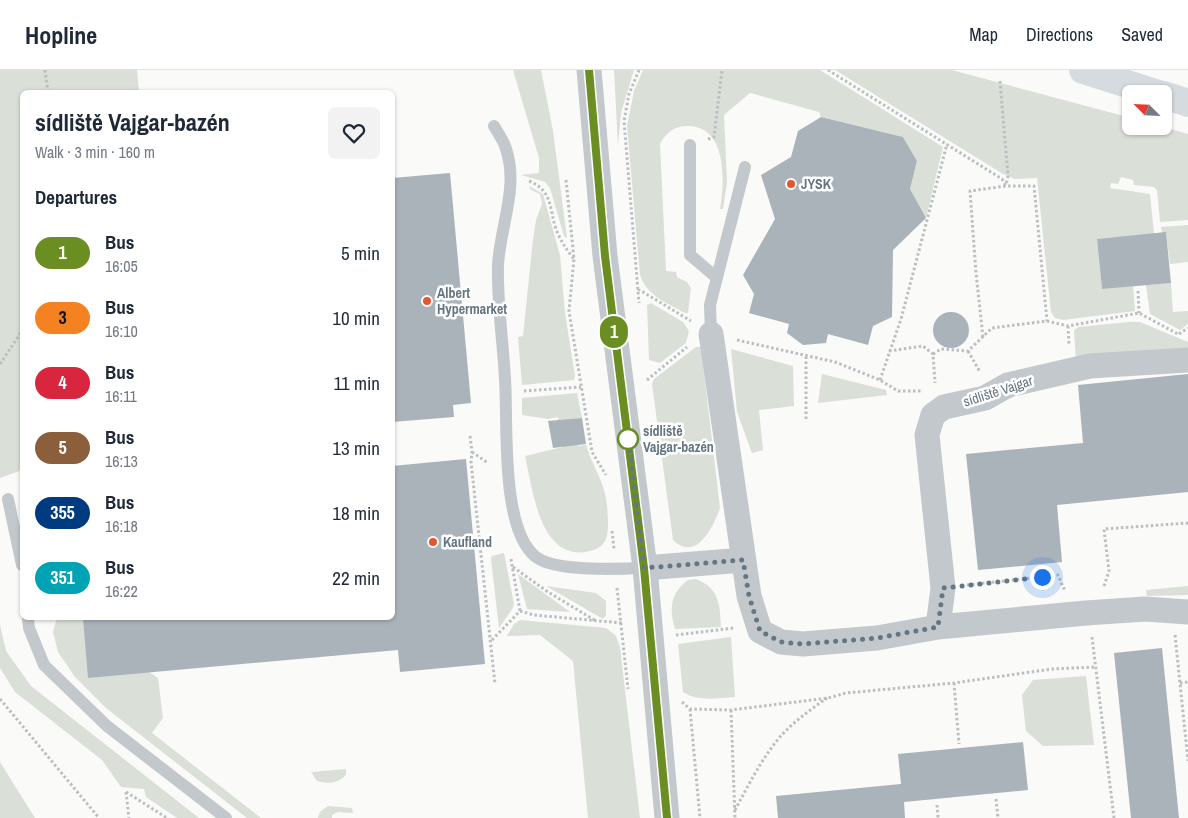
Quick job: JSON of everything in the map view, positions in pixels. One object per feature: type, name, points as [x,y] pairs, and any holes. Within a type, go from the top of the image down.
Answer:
[{"type":"main road","points":[[1083,70],[1130,85]]},
{"type":"main road","points":[[1172,98],[1188,103]]},
{"type":"street","points":[[572,70],[592,114]]},
{"type":"street","points":[[589,70],[606,265],[644,568],[667,818]]},
{"type":"street","points":[[701,338],[749,596],[760,631],[781,642],[803,644],[877,638],[938,627],[1086,613],[1145,609],[1188,612]]},
{"type":"street","name":"sídliště Vajgar","points":[[938,627],[943,588],[927,435],[940,399],[985,398],[1008,384],[1090,366],[1188,360]]},
{"type":"street","points":[[644,568],[743,560]]},
{"type":"lane","points":[[494,126],[506,149],[512,178],[498,265],[506,392],[505,436],[511,500],[524,543],[537,558],[553,563],[582,568],[644,568]]},
{"type":"lane","points":[[690,145],[690,255],[717,278]]},
{"type":"lane","points":[[701,338],[744,168]]},
{"type":"lane","points":[[8,499],[20,556]]},
{"type":"lane","points":[[28,620],[29,628],[44,665],[107,726],[226,818]]},
{"type":"path","points":[[45,70],[48,90]]},
{"type":"path","points":[[634,252],[624,121],[629,94],[639,70]]},
{"type":"path","points":[[690,145],[714,137],[722,70]]},
{"type":"path","points":[[828,70],[1002,179],[1006,186]]},
{"type":"path","points":[[1000,81],[1008,176],[1006,186]]},
{"type":"path","points":[[880,380],[901,319],[947,144]]},
{"type":"path","points":[[512,178],[528,180],[542,187],[547,194],[556,228],[564,246],[574,260]]},
{"type":"path","points":[[566,180],[574,260],[569,311],[592,452],[606,474],[607,484]]},
{"type":"path","points":[[983,337],[970,191],[1006,186],[1034,186],[1047,321]]},
{"type":"path","points":[[638,289],[694,322],[695,313]]},
{"type":"path","points":[[1138,292],[1139,313]]},
{"type":"path","points":[[933,354],[941,349],[968,351],[992,328],[1047,321],[1068,326],[1139,313],[1178,334],[1188,328]]},
{"type":"path","points":[[1068,326],[1069,350]]},
{"type":"path","points":[[0,364],[20,334]]},
{"type":"path","points":[[647,380],[701,338],[835,362],[880,380],[898,391],[926,391]]},
{"type":"path","points":[[889,351],[923,346],[933,354],[940,399]]},
{"type":"path","points":[[968,351],[982,375]]},
{"type":"path","points":[[806,357],[806,419]]},
{"type":"path","points":[[506,392],[581,387]]},
{"type":"path","points":[[470,436],[471,462],[495,684]]},
{"type":"path","points":[[520,611],[598,622],[622,623],[615,569],[612,523]]},
{"type":"path","points":[[1103,588],[1109,571],[1104,529],[1188,523]]},
{"type":"path","points":[[520,611],[513,567],[548,592],[598,622]]},
{"type":"path","points":[[943,588],[1058,576],[1068,596],[1086,613],[1092,632],[1114,818]]},
{"type":"path","points":[[491,640],[520,611]]},
{"type":"path","points":[[670,636],[758,625]]},
{"type":"path","points":[[1175,634],[1188,761]]},
{"type":"path","points":[[700,818],[690,709],[732,710],[828,698],[846,692],[954,683],[1052,669],[1095,667]]},
{"type":"path","points":[[1180,683],[1188,682]]},
{"type":"path","points":[[954,683],[959,744]]},
{"type":"path","points":[[735,810],[754,775],[780,738],[798,719],[828,698]]},
{"type":"path","points":[[0,699],[99,818]]},
{"type":"path","points":[[732,710],[735,818]]},
{"type":"path","points":[[129,818],[126,792],[167,818]]},
{"type":"path","points":[[996,799],[998,818]]},
{"type":"path","points":[[937,805],[938,818]]},
{"type":"shaded area","points":[[0,70],[137,70],[139,90],[20,90],[20,471],[0,478]]},
{"type":"shaded area","points":[[513,70],[541,70],[553,131],[567,238],[564,236],[550,188],[545,182],[521,175],[539,173],[539,158]]},
{"type":"shaded area","points":[[614,70],[634,70],[621,113],[618,146]]},
{"type":"shaded area","points":[[643,70],[820,70],[943,147],[926,218],[910,189],[917,161],[903,137],[821,117],[819,112],[750,93],[724,115],[727,182],[723,209],[720,209],[723,184],[720,157],[716,144],[710,135],[700,128],[682,126],[671,131],[660,144],[666,271],[676,272],[677,277],[687,282],[691,288],[688,313],[685,313],[653,294],[647,288],[640,275],[627,126],[634,91]]},
{"type":"shaded area","points":[[835,70],[952,70],[1122,116],[1122,135],[1172,135],[1172,129],[1188,134],[1188,220],[1160,222],[1157,190],[1154,187],[1134,185],[1133,180],[1121,177],[1118,184],[1111,183],[1110,188],[1150,194],[1154,234],[1097,239],[1102,289],[1133,286],[1135,311],[1063,320],[1055,318],[1051,312],[1037,178],[1015,179],[1003,174]]},
{"type":"shaded area","points":[[529,186],[543,194],[560,255],[574,380],[522,385],[518,337],[523,336],[533,239],[536,220],[542,204],[540,194],[531,190]]},
{"type":"shaded area","points":[[1188,225],[1188,262],[1170,264],[1166,233],[1162,233],[1161,227]]},
{"type":"shaded area","points":[[1171,283],[1173,312],[1188,311],[1188,324],[1180,330],[1150,314],[1146,285]]},
{"type":"shaded area","points":[[651,303],[683,322],[689,331],[686,343],[660,363],[649,360],[647,305]]},
{"type":"shaded area","points":[[1140,322],[1188,342],[1188,351],[1076,362],[1074,330],[1079,327]]},
{"type":"shaded area","points":[[696,347],[701,347],[720,508],[709,532],[696,545],[689,547],[681,546],[673,540],[652,384],[654,379]]},
{"type":"shaded area","points":[[731,349],[793,366],[794,406],[759,410],[763,450],[752,453],[737,412]]},
{"type":"shaded area","points":[[822,374],[886,390],[887,395],[818,403]]},
{"type":"shaded area","points":[[577,393],[582,418],[574,419],[578,446],[586,445],[604,489],[608,526],[606,537],[601,546],[594,550],[576,552],[562,547],[551,537],[542,522],[536,505],[525,456],[563,447],[558,417],[548,419],[522,415],[522,398]]},
{"type":"shaded area","points":[[504,553],[514,604],[499,628],[491,559],[492,556]]},
{"type":"shaded area","points":[[518,574],[570,612],[527,609]]},
{"type":"shaded area","points":[[696,579],[714,592],[719,604],[721,627],[675,629],[672,615],[674,596],[688,580]]},
{"type":"shaded area","points":[[546,586],[596,593],[606,601],[606,615],[603,619]]},
{"type":"shaded area","points":[[1188,586],[1188,595],[1147,596],[1146,590]]},
{"type":"shaded area","points":[[56,620],[145,620],[149,672],[158,678],[163,718],[152,733],[261,818],[247,818],[106,708],[75,677],[58,652],[53,632]]},
{"type":"shaded area","points":[[520,620],[606,628],[616,636],[620,647],[640,818],[588,818],[573,661],[540,635],[507,636],[514,624]]},
{"type":"shaded area","points":[[0,625],[6,651],[31,686],[199,818],[177,818],[146,797],[144,789],[121,787],[102,760],[15,692],[0,668]]},
{"type":"shaded area","points":[[731,637],[735,697],[702,698],[683,692],[678,644]]},
{"type":"shaded area","points":[[1086,676],[1094,745],[1043,746],[1026,731],[1022,695],[1033,680]]},
{"type":"shaded area","points":[[0,762],[35,818],[0,818]]},
{"type":"shaded area","points":[[346,769],[346,775],[332,783],[317,781],[311,772]]},
{"type":"shaded area","points":[[328,806],[352,808],[353,813],[338,812],[332,815],[332,818],[318,818],[320,812]]},
{"type":"building","points":[[821,117],[903,137],[917,161],[910,189],[926,218],[893,250],[892,317],[873,326],[868,345],[828,334],[826,343],[803,345],[787,333],[789,324],[749,313],[754,294],[743,275],[775,219],[761,175],[791,157],[798,131]]},
{"type":"building","name":"Albert Hypermarket","points":[[450,173],[471,403],[453,405],[454,417],[395,422],[395,178]]},
{"type":"building","points":[[1166,232],[1171,283],[1102,289],[1097,239]]},
{"type":"building","points":[[951,312],[958,313],[964,317],[968,323],[968,337],[964,343],[958,347],[951,348],[944,347],[938,343],[934,337],[933,330],[934,323],[938,317],[944,313]]},
{"type":"building","points":[[1188,374],[1188,492],[1057,505],[1062,562],[978,570],[966,454],[1083,443],[1078,385]]},
{"type":"building","points":[[582,418],[586,444],[553,448],[548,421]]},
{"type":"building","name":"Kaufland","points":[[466,459],[485,664],[400,672],[398,650],[88,678],[83,620],[395,620],[395,466]]},
{"type":"building","points":[[1162,648],[1179,818],[1131,818],[1114,653]]},
{"type":"building","points":[[1023,742],[1028,790],[904,802],[905,818],[778,818],[776,796],[901,784],[898,754]]},
{"type":"bus line","name":"1","points":[[589,70],[605,256],[644,568],[667,818]]},
{"type":"place","name":"JYSK","points":[[791,184]]},
{"type":"place","name":"Albert Hypermarket","points":[[427,301]]},
{"type":"place","name":"sídliště Vajgar-bazén","points":[[628,439]]},
{"type":"place","name":"Kaufland","points":[[433,542]]},
{"type":"route","points":[[628,439],[628,436],[644,568],[743,560],[749,596],[760,631],[781,642],[803,644],[877,638],[938,627],[943,588],[1042,577]]}]
